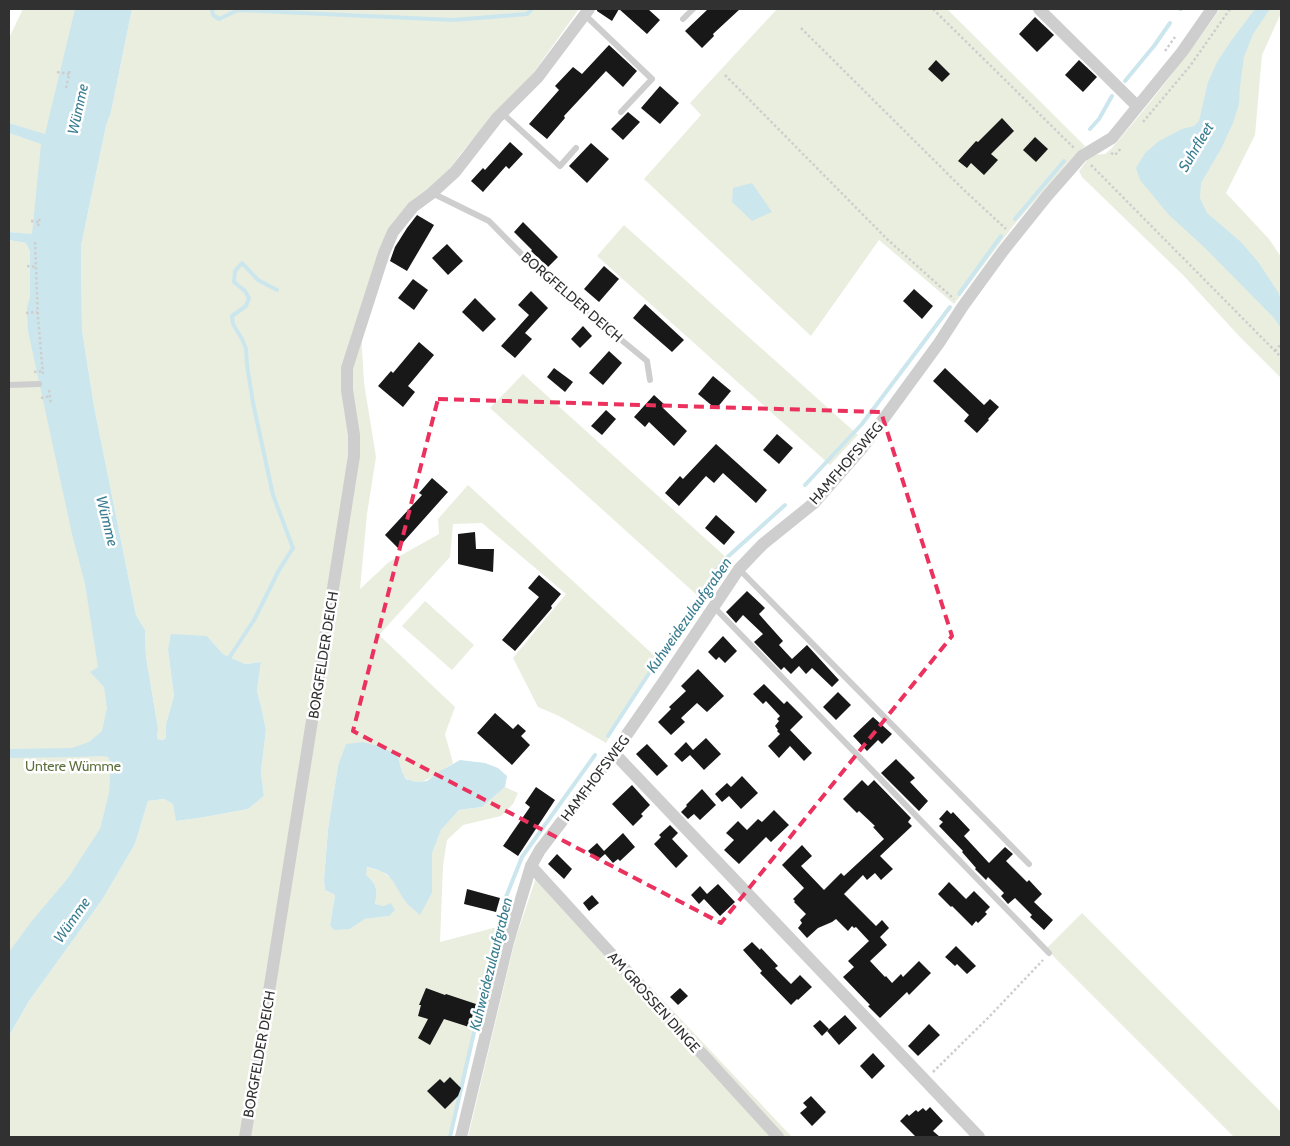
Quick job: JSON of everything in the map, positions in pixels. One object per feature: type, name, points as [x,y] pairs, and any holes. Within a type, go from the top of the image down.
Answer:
[{"type":"street","points":[[1039,9],[1138,106]]},
{"type":"street","name":"HAMFHOFSWEG","points":[[461,1137],[508,942],[531,866],[540,850],[614,753],[739,569],[763,544],[814,503],[863,447],[1014,236],[1046,196],[1082,156],[1112,138],[1182,52],[1212,9]]},
{"type":"street","name":"BORGFELDER DEICH","points":[[245,1137],[354,456],[354,435],[347,390],[346,368],[384,253],[393,232],[413,207],[455,172],[497,118],[538,78],[587,12]]},
{"type":"street","points":[[614,753],[979,1137]]},
{"type":"street","name":"AM GROSSEN DINGE","points":[[531,866],[778,1137]]},
{"type":"lane","points":[[684,19],[693,9]]},
{"type":"lane","name":"BORGFELDER DEICH","points":[[587,12],[652,79],[621,112]]},
{"type":"lane","points":[[502,113],[560,166],[576,148]]},
{"type":"lane","name":"BORGFELDER DEICH","points":[[432,193],[489,221],[540,273],[647,361],[650,380]]},
{"type":"lane","points":[[9,386],[39,384]]},
{"type":"lane","points":[[739,569],[1029,864]]},
{"type":"lane","points":[[713,606],[1049,953]]},
{"type":"path","points":[[933,9],[1082,156],[1281,358]]},
{"type":"path","points":[[800,28],[964,190],[1014,236]]},
{"type":"path","points":[[66,88],[70,70]]},
{"type":"path","points":[[57,72],[69,74]]},
{"type":"path","points":[[725,75],[887,239],[963,306]]},
{"type":"path","points":[[38,226],[40,217]]},
{"type":"path","points":[[32,221],[39,222]]},
{"type":"path","points":[[34,372],[43,373],[37,312],[35,242]]},
{"type":"path","points":[[28,266],[36,267]]},
{"type":"path","points":[[26,313],[37,312]]},
{"type":"path","points":[[1275,351],[1281,344]]},
{"type":"path","points":[[48,390],[51,404]]},
{"type":"path","points":[[41,398],[50,396]]},
{"type":"path","points":[[924,1081],[987,1019],[1049,953]]},
{"type":"highlighted area","points":[[438,399],[881,412],[952,636],[721,923],[353,731]]},
{"type":"green space","name":"Untere Wümme","points":[[23,9],[110,9],[60,254],[139,764],[9,990],[9,240],[27,243],[28,234],[9,232],[9,133],[39,143],[42,134],[9,123],[9,38]]},
{"type":"green space","points":[[132,9],[579,9],[524,86],[487,123],[444,177],[415,198],[360,315],[364,383],[376,457],[367,514],[360,589],[389,562],[439,534],[438,519],[468,485],[657,658],[606,743],[559,716],[538,707],[513,658],[566,594],[482,523],[453,524],[450,557],[379,635],[455,707],[445,734],[453,763],[431,778],[418,782],[413,782],[405,777],[398,756],[338,766],[328,829],[324,880],[325,890],[335,895],[330,925],[350,929],[365,919],[389,916],[384,906],[375,904],[376,888],[366,875],[366,867],[381,871],[392,879],[406,902],[420,914],[432,893],[432,852],[441,830],[459,810],[482,807],[505,787],[518,793],[513,804],[501,816],[463,825],[447,840],[443,866],[440,942],[501,926],[449,1137],[9,1137],[9,1036],[29,1001],[102,900],[135,844],[148,801],[164,799],[173,804],[177,821],[248,809],[264,796],[261,772],[266,730],[257,691],[261,662],[245,664],[223,654],[207,636],[168,650],[174,696],[166,724],[166,738],[163,740],[157,739],[158,728],[146,657],[145,630],[136,615],[94,406],[82,330],[81,246]]},
{"type":"green space","points":[[777,9],[947,9],[1085,146],[1072,158],[1013,226],[954,304],[879,240],[811,336],[644,179],[701,115],[690,103]]},
{"type":"green space","points":[[1220,9],[1281,9],[1281,13],[1262,55],[1255,135],[1226,193],[1269,239],[1281,257],[1281,378],[1183,275],[1082,177],[1079,171],[1091,155],[1105,154],[1111,149],[1140,115]]},
{"type":"green space","points":[[624,225],[858,435],[830,465],[597,256]]},
{"type":"green space","points":[[523,374],[729,560],[698,596],[490,408]]},
{"type":"green space","points":[[425,601],[474,645],[452,670],[402,626]]},
{"type":"green space","points":[[539,869],[792,1137],[468,1137],[515,940]]},
{"type":"green space","points":[[1082,913],[1281,1112],[1281,1137],[1234,1137],[1055,958],[1047,948]]},
{"type":"water","name":"Wümme","points":[[75,9],[132,9],[81,246],[82,330],[94,406],[136,615],[145,630],[146,657],[158,728],[157,739],[163,740],[166,738],[166,724],[174,696],[168,650],[171,634],[207,636],[223,654],[245,664],[261,662],[257,691],[266,730],[261,772],[264,796],[248,809],[176,821],[173,804],[164,799],[148,801],[135,844],[102,900],[29,1001],[9,1036],[9,952],[31,922],[68,878],[100,829],[109,793],[111,763],[108,757],[103,756],[9,758],[9,749],[72,748],[89,742],[102,731],[107,708],[104,687],[90,672],[98,667],[85,584],[72,534],[28,331],[27,308],[30,297],[30,251],[26,243],[9,240],[9,232],[32,234],[41,144],[9,133],[9,123],[45,134]]},
{"type":"water","name":"Suhrfleet","points":[[1255,9],[1270,9],[1253,34],[1244,57],[1239,104],[1221,149],[1201,183],[1200,198],[1207,213],[1241,242],[1259,263],[1278,292],[1281,300],[1281,328],[1274,318],[1205,248],[1169,215],[1140,180],[1136,168],[1145,153],[1159,141],[1182,129],[1194,126],[1199,121],[1208,82],[1217,62]]},
{"type":"water","points":[[752,183],[772,212],[752,221],[732,202],[733,188]]},
{"type":"water","points":[[363,742],[382,747],[398,756],[406,779],[416,782],[427,781],[460,760],[485,763],[498,768],[507,776],[505,787],[482,807],[459,810],[441,830],[432,853],[432,893],[420,915],[406,903],[391,878],[376,869],[367,867],[366,875],[376,888],[375,904],[384,906],[391,903],[395,910],[389,916],[365,919],[350,929],[334,930],[330,925],[335,895],[325,890],[324,880],[328,829],[338,766],[346,744]]},
{"type":"building","points":[[597,9],[619,9],[612,21],[597,11]]},
{"type":"building","points":[[619,9],[648,9],[660,20],[647,34]]},
{"type":"building","points":[[708,9],[740,9],[713,34],[714,36],[702,48],[685,31]]},
{"type":"building","points":[[1035,17],[1054,35],[1037,52],[1019,34]]},
{"type":"building","points":[[609,45],[637,71],[623,87],[606,71],[564,116],[565,118],[547,139],[529,124],[559,90],[555,86],[573,67],[582,74]]},
{"type":"building","points":[[936,60],[950,74],[942,82],[928,69]]},
{"type":"building","points":[[1079,60],[1097,77],[1083,92],[1065,75]]},
{"type":"building","points":[[660,86],[679,103],[660,124],[641,108]]},
{"type":"building","points":[[628,112],[640,122],[623,140],[611,129]]},
{"type":"building","points":[[1002,118],[1014,131],[991,154],[998,160],[984,175],[971,163],[967,168],[958,161],[976,141],[978,142]]},
{"type":"building","points":[[1035,137],[1048,149],[1036,162],[1023,150]]},
{"type":"building","points":[[510,142],[523,154],[509,169],[506,166],[483,192],[471,181],[483,168],[485,170]]},
{"type":"building","points":[[591,143],[609,159],[587,183],[569,166]]},
{"type":"building","points":[[417,215],[434,225],[407,271],[390,261],[395,247]]},
{"type":"building","points":[[523,222],[558,257],[548,267],[514,232]]},
{"type":"building","points":[[447,244],[463,261],[448,275],[432,258]]},
{"type":"building","points":[[604,266],[619,279],[599,302],[584,289]]},
{"type":"building","points":[[413,279],[428,290],[414,310],[398,298]]},
{"type":"building","points":[[914,289],[933,306],[922,319],[903,301]]},
{"type":"building","points":[[531,291],[548,308],[525,333],[532,339],[515,358],[501,346],[529,315],[518,305]]},
{"type":"building","points":[[475,298],[496,319],[483,332],[462,312]]},
{"type":"building","points":[[645,304],[684,340],[672,352],[633,318]]},
{"type":"building","points":[[583,326],[592,336],[580,348],[571,339]]},
{"type":"building","points":[[419,342],[434,355],[408,386],[415,392],[403,407],[378,386],[391,371],[393,373]]},
{"type":"building","points":[[609,351],[622,363],[603,385],[589,373]]},
{"type":"building","points":[[554,368],[573,382],[565,392],[547,377]]},
{"type":"building","points":[[945,368],[984,405],[990,399],[999,407],[977,433],[964,421],[969,415],[933,381]]},
{"type":"building","points":[[713,376],[731,391],[716,409],[698,394]]},
{"type":"building","points":[[654,395],[665,405],[663,408],[687,431],[674,446],[649,422],[645,427],[634,417]]},
{"type":"building","points":[[606,410],[616,419],[602,435],[591,426]]},
{"type":"building","points":[[777,434],[793,448],[779,464],[763,450]]},
{"type":"building","points":[[716,444],[767,490],[756,503],[723,473],[714,483],[706,476],[679,506],[665,493],[680,476],[683,479]]},
{"type":"building","points":[[432,478],[448,492],[398,548],[385,535],[422,495],[419,493]]},
{"type":"building","points":[[716,515],[735,532],[724,545],[705,528]]},
{"type":"building","points":[[475,532],[476,549],[494,549],[493,572],[458,564],[458,534]]},
{"type":"building","points":[[539,575],[561,594],[551,606],[552,608],[515,651],[502,640],[539,597],[528,588]]},
{"type":"building","points":[[747,591],[765,608],[759,614],[783,641],[779,645],[792,659],[807,645],[839,680],[832,687],[812,668],[806,674],[799,666],[791,674],[784,667],[781,670],[754,642],[763,634],[743,615],[736,623],[726,612]]},
{"type":"building","points":[[723,636],[737,651],[725,663],[719,657],[716,660],[708,652]]},
{"type":"building","points":[[698,669],[724,696],[707,712],[697,703],[681,718],[685,722],[671,735],[658,722],[671,709],[669,707],[686,691],[681,686]]},
{"type":"building","points":[[764,684],[784,704],[787,701],[803,717],[790,730],[812,753],[804,761],[790,746],[779,758],[768,746],[780,734],[775,726],[780,716],[766,701],[763,704],[753,694]]},
{"type":"building","points":[[838,692],[851,705],[836,720],[823,707]]},
{"type":"building","points":[[495,713],[513,729],[518,724],[526,731],[521,736],[530,745],[512,765],[477,733]]},
{"type":"building","points":[[873,717],[892,734],[882,744],[878,740],[867,751],[853,736]]},
{"type":"building","points":[[706,738],[721,754],[704,770],[690,755],[682,762],[674,754],[686,742],[693,750]]},
{"type":"building","points":[[647,744],[668,766],[657,776],[636,754]]},
{"type":"building","points":[[896,759],[915,778],[910,782],[928,801],[919,811],[881,773]]},
{"type":"building","points":[[742,776],[758,793],[741,809],[729,796],[722,802],[715,794],[727,783],[731,787]]},
{"type":"building","points":[[862,780],[868,786],[874,780],[911,818],[908,822],[912,826],[880,856],[893,869],[881,880],[875,873],[867,880],[863,875],[844,894],[876,926],[882,920],[889,928],[880,937],[887,945],[870,961],[885,977],[892,983],[901,974],[903,977],[919,961],[931,973],[909,995],[907,992],[880,1018],[843,977],[854,967],[848,961],[869,941],[856,927],[852,926],[848,931],[836,919],[818,928],[807,938],[798,928],[802,923],[800,920],[806,914],[793,899],[804,888],[782,865],[802,845],[812,856],[801,866],[824,890],[841,873],[844,876],[884,839],[873,827],[875,826],[859,811],[857,813],[843,799]]},
{"type":"building","points":[[632,785],[650,805],[633,826],[612,804]]},
{"type":"building","points":[[536,787],[555,800],[518,856],[503,846],[530,807],[525,803]]},
{"type":"building","points":[[702,789],[716,805],[700,820],[694,814],[688,819],[681,812]]},
{"type":"building","points":[[774,810],[789,825],[771,842],[766,837],[739,864],[724,850],[734,840],[726,833],[738,821],[747,830],[758,819],[762,822]]},
{"type":"building","points":[[947,810],[951,814],[953,812],[970,830],[964,836],[989,863],[1005,847],[1013,854],[1006,861],[1027,882],[1029,880],[1042,894],[1034,902],[1053,920],[1044,930],[1030,917],[1032,915],[1015,898],[1008,904],[1001,896],[1004,893],[988,877],[986,880],[975,869],[963,851],[939,826],[943,822],[939,819]]},
{"type":"building","points":[[670,825],[678,833],[672,839],[688,856],[676,868],[654,844],[661,837],[659,835]]},
{"type":"building","points":[[623,833],[635,847],[620,861],[618,859],[613,863],[605,854],[597,861],[588,851],[597,843],[604,851]]},
{"type":"building","points":[[557,854],[572,869],[564,879],[548,864]]},
{"type":"building","points":[[949,882],[966,899],[974,891],[990,907],[985,912],[987,914],[978,923],[976,921],[972,926],[938,894]]},
{"type":"building","points":[[718,884],[735,902],[720,916],[704,899],[699,904],[691,895],[700,886],[707,894]]},
{"type":"building","points":[[467,889],[500,898],[496,912],[464,904]]},
{"type":"building","points":[[592,895],[599,903],[589,911],[583,903]]},
{"type":"building","points":[[752,942],[760,950],[761,948],[778,966],[775,968],[791,984],[800,975],[812,987],[791,1005],[760,973],[762,971],[743,950]]},
{"type":"building","points":[[956,946],[976,966],[967,974],[957,964],[955,966],[945,957]]},
{"type":"building","points":[[426,988],[476,1004],[469,1027],[444,1019],[430,1045],[418,1038],[428,1019],[418,1016],[421,1005],[419,1005]]},
{"type":"building","points":[[680,988],[688,996],[678,1005],[670,997]]},
{"type":"building","points":[[845,1015],[857,1028],[839,1045],[827,1031]]},
{"type":"building","points":[[820,1020],[829,1029],[822,1036],[813,1026]]},
{"type":"building","points":[[929,1024],[940,1035],[918,1056],[908,1046]]},
{"type":"building","points":[[873,1053],[885,1066],[872,1079],[860,1066]]},
{"type":"building","points":[[450,1077],[461,1088],[458,1096],[445,1109],[427,1091],[440,1079],[444,1083]]},
{"type":"building","points":[[811,1096],[826,1112],[812,1126],[800,1113],[807,1107],[803,1103]]},
{"type":"building","points":[[930,1107],[943,1121],[933,1131],[940,1137],[916,1137],[900,1121],[907,1114],[909,1116],[916,1110],[918,1112],[923,1108],[926,1111]]},
{"type":"waterway","points":[[212,9],[213,15],[219,19],[238,10],[453,20],[527,14],[532,9]]},
{"type":"waterway","name":"Kuhweidezulaufgraben","points":[[1125,81],[1170,23]]},
{"type":"waterway","name":"Kuhweidezulaufgraben","points":[[1090,129],[1099,119],[1112,96]]},
{"type":"waterway","name":"Kuhweidezulaufgraben","points":[[1015,219],[1064,161]]},
{"type":"waterway","name":"Kuhweidezulaufgraben","points":[[959,294],[1001,236]]},
{"type":"waterway","points":[[227,661],[254,620],[279,570],[293,548],[273,495],[253,403],[246,349],[233,324],[232,316],[246,306],[249,298],[245,291],[234,282],[235,271],[242,263],[258,280],[277,290]]},
{"type":"waterway","name":"Kuhweidezulaufgraben","points":[[805,485],[862,424],[950,307]]},
{"type":"waterway","name":"Kuhweidezulaufgraben","points":[[608,736],[722,562],[785,505]]},
{"type":"waterway","name":"Kuhweidezulaufgraben","points":[[450,1137],[504,902],[522,857],[595,755]]}]
